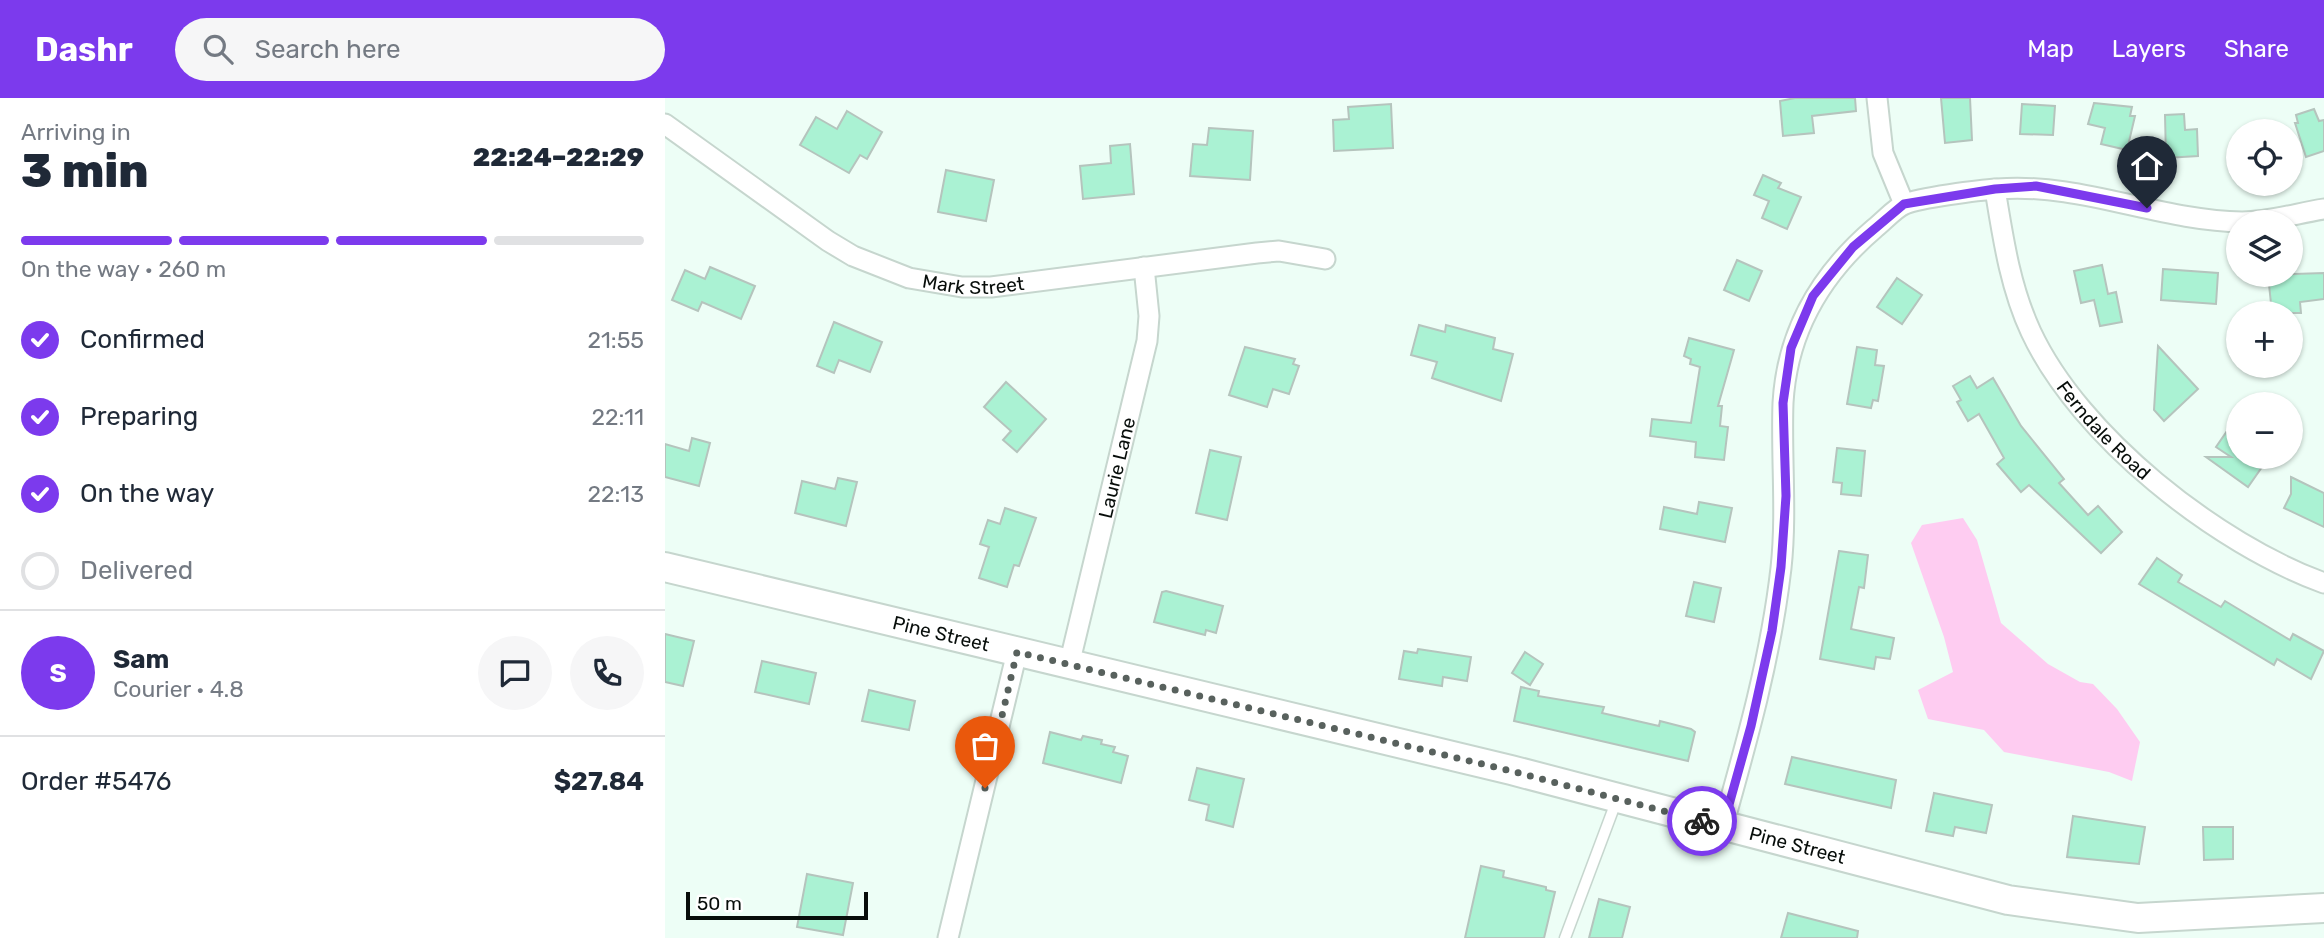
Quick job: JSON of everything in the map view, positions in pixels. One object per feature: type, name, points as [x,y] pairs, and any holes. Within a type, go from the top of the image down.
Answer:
[{"type":"main road","name":"Pine Street","points":[[665,567],[1617,798],[1977,893],[2064,910],[2138,918],[2324,908]]},
{"type":"street","points":[[1877,98],[1883,153],[1904,204]]},
{"type":"street","name":"Mark Street","points":[[665,124],[828,241],[880,269],[909,278],[962,286],[991,287],[1279,251],[1325,259]]},
{"type":"street","points":[[1723,826],[1751,726],[1772,631],[1781,567],[1786,496],[1783,403],[1791,348],[1813,296],[1853,247],[1904,204],[1995,189],[2036,186],[2171,213],[2243,222],[2324,209]]},
{"type":"street","name":"Ferndale Road","points":[[1995,189],[2012,284],[2032,334],[2074,401],[2134,461],[2203,521],[2305,576],[2324,583]]},
{"type":"street","name":"Laurie Lane","points":[[1069,665],[1147,341],[1149,316],[1144,267]]},
{"type":"street","points":[[948,938],[1017,652]]},
{"type":"lane","points":[[1565,938],[1617,798]]},
{"type":"shaded area","points":[[1963,518],[1977,540],[2001,623],[2048,664],[2080,682],[2093,684],[2117,709],[2140,742],[2132,781],[2109,772],[2004,752],[1984,730],[1928,719],[1918,690],[1953,672],[1944,637],[1911,543],[1922,525]]},
{"type":"building","points":[[1795,98],[1855,98],[1856,111],[1812,116],[1814,133],[1783,136],[1780,101]]},
{"type":"building","points":[[1941,98],[1970,98],[1972,140],[1945,143]]},
{"type":"building","points":[[2094,103],[2132,107],[2130,116],[2135,116],[2127,150],[2101,144],[2105,128],[2088,124]]},
{"type":"building","points":[[1391,104],[1393,148],[1334,151],[1333,120],[1349,119],[1348,107]]},
{"type":"building","points":[[2022,104],[2055,106],[2053,135],[2020,134]]},
{"type":"building","points":[[2314,109],[2319,121],[2324,120],[2324,151],[2306,157],[2303,148],[2303,119],[2297,119],[2296,115]]},
{"type":"building","points":[[847,111],[882,132],[867,159],[860,155],[849,173],[800,145],[816,117],[837,129]]},
{"type":"building","points":[[2184,114],[2185,130],[2197,129],[2198,156],[2166,158],[2165,115]]},
{"type":"building","points":[[1209,128],[1253,131],[1250,180],[1190,176],[1193,144],[1207,145]]},
{"type":"building","points":[[1130,144],[1134,194],[1083,199],[1080,166],[1111,163],[1110,146]]},
{"type":"building","points":[[946,170],[994,180],[986,221],[938,212]]},
{"type":"building","points":[[1763,175],[1781,183],[1778,188],[1801,197],[1787,229],[1762,218],[1769,201],[1754,195]]},
{"type":"building","points":[[1737,260],[1762,271],[1749,301],[1724,290]]},
{"type":"building","points":[[2102,265],[2108,294],[2116,292],[2122,322],[2100,326],[2094,300],[2081,303],[2074,271]]},
{"type":"building","points":[[710,267],[755,286],[741,319],[702,302],[698,311],[672,300],[685,270],[705,279]]},
{"type":"building","points":[[2163,269],[2218,273],[2216,304],[2161,300]]},
{"type":"building","points":[[2324,273],[2324,299],[2271,301],[2269,287],[2303,287],[2303,274]]},
{"type":"building","points":[[1897,278],[1922,295],[1902,324],[1877,307]]},
{"type":"building","points":[[834,322],[882,342],[870,372],[839,360],[834,373],[817,366]]},
{"type":"building","points":[[1419,325],[1445,332],[1446,325],[1495,338],[1493,349],[1513,354],[1501,401],[1432,378],[1437,362],[1411,355]]},
{"type":"building","points":[[1689,338],[1734,350],[1718,406],[1722,406],[1720,426],[1728,427],[1724,460],[1695,457],[1696,442],[1650,436],[1652,419],[1691,423],[1700,367],[1690,364],[1691,359],[1684,356]]},
{"type":"building","points":[[2158,346],[2198,389],[2164,421],[2154,410]]},
{"type":"building","points":[[1245,347],[1295,359],[1293,364],[1299,366],[1289,394],[1273,389],[1267,407],[1229,395]]},
{"type":"building","points":[[1857,347],[1877,350],[1875,365],[1884,366],[1878,401],[1873,400],[1871,408],[1847,404]]},
{"type":"building","points":[[1970,376],[1977,388],[1993,378],[2021,426],[2064,479],[2059,483],[2088,515],[2098,506],[2122,532],[2101,553],[2029,485],[2021,492],[1997,464],[2004,458],[1979,414],[1968,421],[1957,402],[1961,400],[1953,386]]},
{"type":"building","points":[[1006,382],[1046,419],[1017,452],[1003,440],[1011,431],[984,407]]},
{"type":"building","points":[[2226,432],[2226,454],[2216,447]]},
{"type":"building","points":[[692,438],[710,443],[699,486],[665,477],[665,444],[689,451]]},
{"type":"building","points":[[1837,448],[1865,451],[1861,496],[1841,494],[1842,483],[1833,482]]},
{"type":"building","points":[[1210,450],[1241,457],[1227,520],[1196,513]]},
{"type":"building","points":[[2206,457],[2226,457],[2226,469],[2261,469],[2248,487]]},
{"type":"building","points":[[2291,477],[2324,493],[2324,527],[2284,508],[2291,494]]},
{"type":"building","points":[[838,478],[857,482],[846,526],[795,513],[802,481],[835,489]]},
{"type":"building","points":[[1699,502],[1732,508],[1725,542],[1660,529],[1664,507],[1697,514]]},
{"type":"building","points":[[1005,508],[1036,518],[1019,566],[1014,565],[1007,587],[979,578],[989,547],[980,544],[988,520],[1000,524]]},
{"type":"building","points":[[1839,551],[1868,555],[1864,588],[1859,587],[1851,629],[1894,638],[1890,659],[1876,657],[1874,669],[1820,659]]},
{"type":"building","points":[[2157,558],[2182,575],[2178,582],[2221,607],[2225,601],[2290,640],[2293,634],[2324,651],[2311,679],[2277,659],[2274,665],[2139,584]]},
{"type":"building","points":[[1694,582],[1721,588],[1714,622],[1686,616]]},
{"type":"building","points":[[1162,592],[1223,606],[1216,633],[1206,630],[1205,635],[1154,622]]},
{"type":"building","points":[[665,634],[694,641],[683,686],[665,682]]},
{"type":"building","points":[[1418,649],[1471,657],[1467,681],[1443,677],[1442,686],[1399,679],[1404,651],[1417,653]]},
{"type":"building","points":[[1525,652],[1543,664],[1530,685],[1512,673]]},
{"type":"building","points":[[762,661],[816,673],[809,704],[755,692]]},
{"type":"building","points":[[1521,687],[1539,691],[1538,696],[1604,707],[1602,713],[1659,726],[1660,721],[1691,729],[1695,732],[1688,761],[1514,721]]},
{"type":"building","points":[[869,690],[915,701],[909,730],[862,721]]},
{"type":"building","points":[[1050,732],[1081,740],[1083,736],[1102,740],[1101,744],[1115,747],[1113,752],[1128,756],[1121,783],[1043,763]]},
{"type":"building","points":[[1792,757],[1896,780],[1891,808],[1785,784]]},
{"type":"building","points":[[1197,768],[1244,779],[1233,827],[1206,820],[1209,805],[1189,800]]},
{"type":"building","points":[[1934,793],[1992,805],[1986,833],[1955,827],[1953,836],[1926,831]]},
{"type":"building","points":[[2073,816],[2145,827],[2139,864],[2067,857]]},
{"type":"building","points":[[2203,827],[2233,827],[2233,859],[2204,860]]},
{"type":"building","points":[[1481,866],[1504,871],[1503,877],[1546,887],[1546,890],[1555,892],[1544,938],[1465,938]]},
{"type":"building","points":[[807,874],[853,883],[843,935],[797,927]]},
{"type":"building","points":[[1599,899],[1630,907],[1622,938],[1589,938]]},
{"type":"building","points":[[1788,913],[1858,931],[1857,938],[1781,938]]},
{"type":"way so far","points":[[985,788],[1017,652],[1511,771],[1702,821]]},
{"type":"route","points":[[1702,821],[1723,826],[1751,726],[1772,631],[1781,567],[1786,496],[1783,403],[1791,348],[1813,296],[1853,247],[1904,204],[1995,189],[2036,186],[2147,208]]}]
